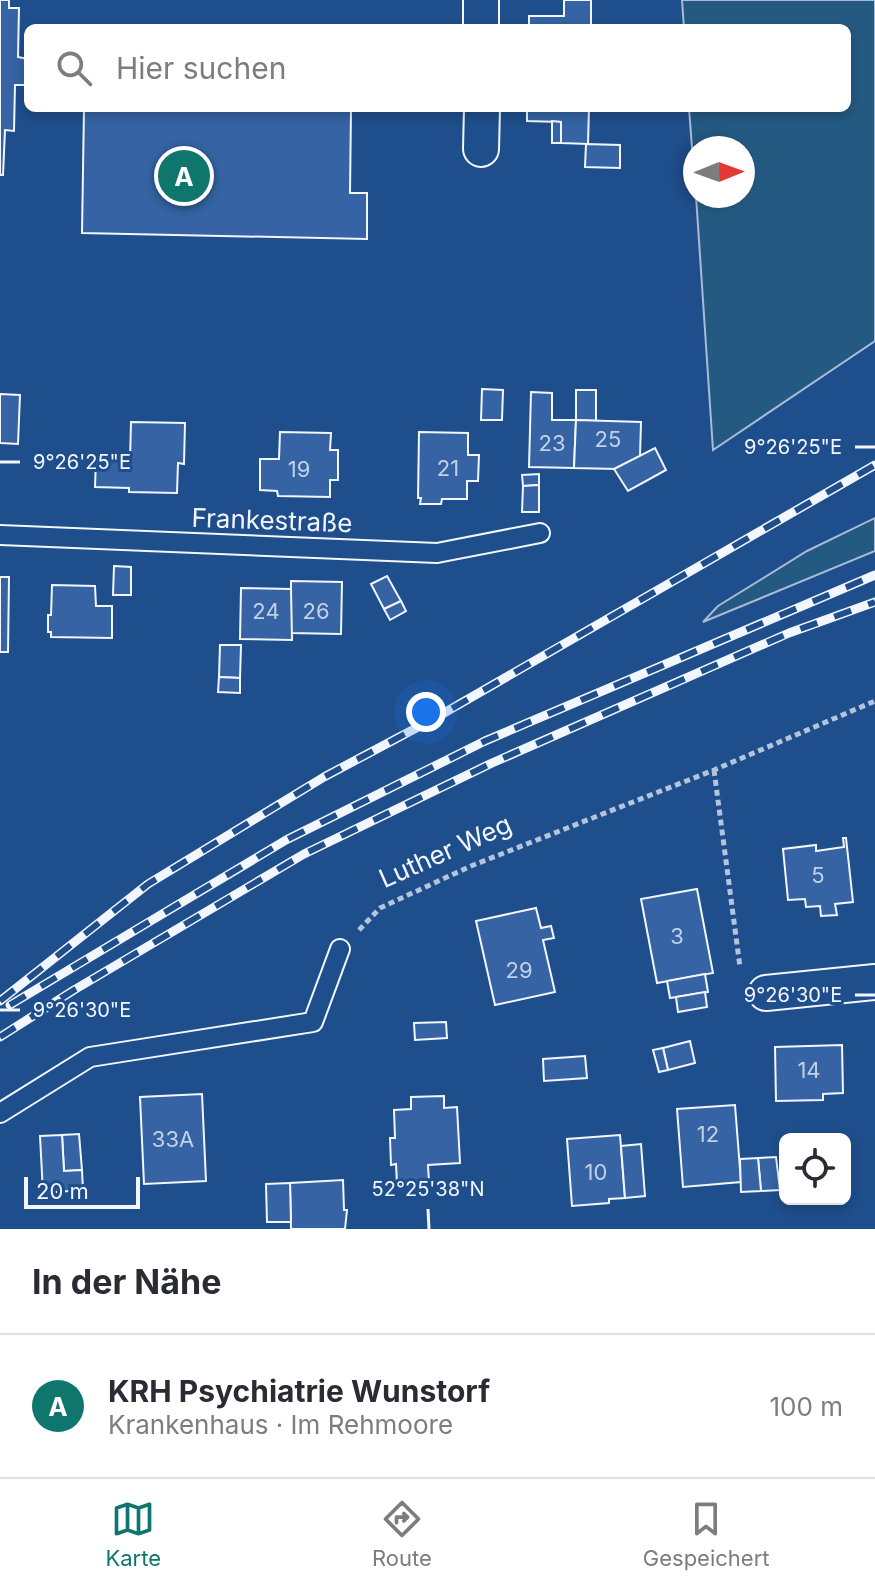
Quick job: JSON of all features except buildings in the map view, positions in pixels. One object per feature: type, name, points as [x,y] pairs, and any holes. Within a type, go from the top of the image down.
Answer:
[{"type":"street","points":[[481,0],[481,24]]},
{"type":"street","points":[[481,149],[482,112]]},
{"type":"street","points":[[766,993],[875,982]]},
{"type":"lane","name":"Frankestraße","points":[[0,535],[437,553],[540,533]]},
{"type":"lane","points":[[0,1113],[90,1057],[313,1022],[340,949]]},
{"type":"path","name":"Luther Weg","points":[[340,949],[380,908],[471,866],[714,770],[875,701]]},
{"type":"path","points":[[714,770],[742,976],[766,993]]},
{"type":"shaded area","points":[[682,0],[875,0],[875,341],[713,450],[697,208],[755,208],[755,136],[691,136],[689,112],[851,112],[851,24],[684,24]]},
{"type":"shaded area","points":[[875,518],[875,551],[703,622],[718,606],[807,551]]},
{"type":"railway","points":[[0,1001],[148,884],[324,777],[437,717],[875,465]]},
{"type":"railway","points":[[10,1005],[286,840],[485,741],[875,575]]},
{"type":"railway","points":[[0,1037],[304,854],[492,763],[789,633],[875,602]]},
{"type":"place","name":"KRH Psychiatrie Wunstorf","points":[[184,176]]}]
